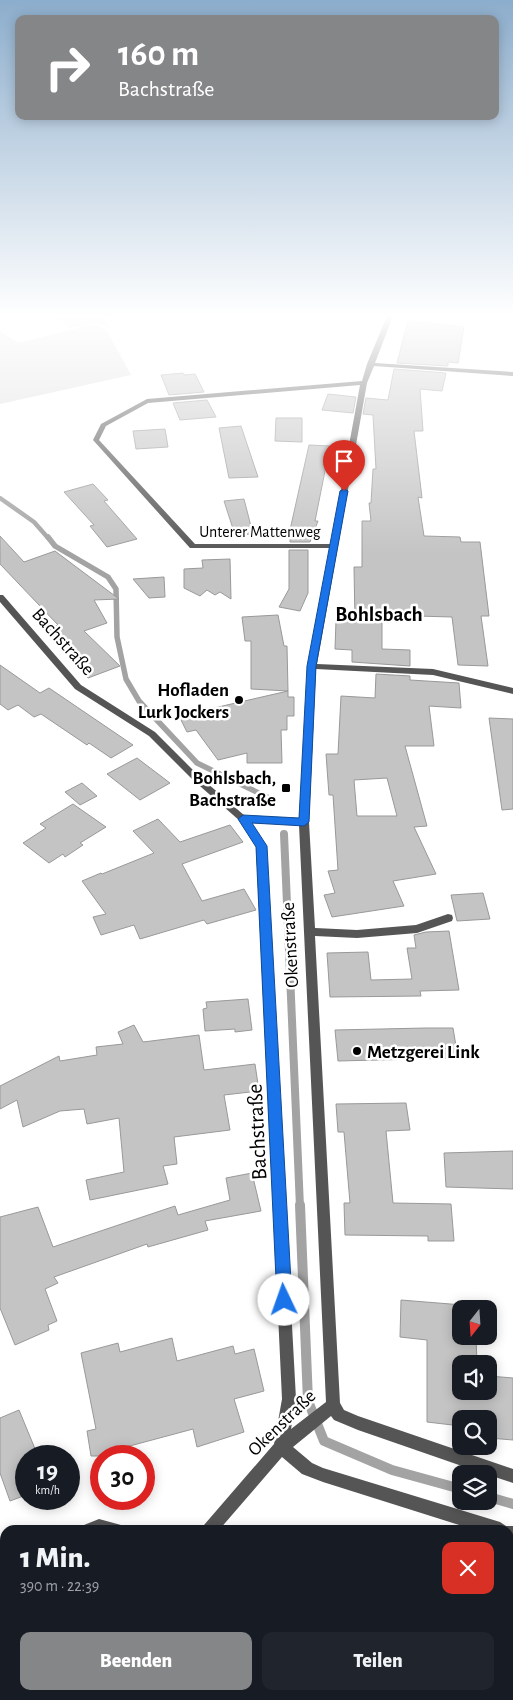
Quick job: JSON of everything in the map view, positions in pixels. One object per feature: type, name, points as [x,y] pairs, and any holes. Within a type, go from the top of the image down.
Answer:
[{"type":"street","name":"Unterer Mattenweg","points":[[212,395],[147,401],[103,425],[96,440],[193,546],[334,546]]},
{"type":"street","name":"Okenstraße","points":[[213,1525],[281,1447],[333,1405],[304,822],[312,666],[362,395]]},
{"type":"street","name":"Bachstraße","points":[[0,597],[78,687],[152,734],[196,778],[243,819],[261,846],[289,1399],[281,1447]]},
{"type":"street","points":[[312,666],[433,672],[513,691]]},
{"type":"street","points":[[243,819],[304,822]]},
{"type":"street","points":[[309,932],[357,934],[417,929],[448,918]]},
{"type":"street","points":[[333,1405],[339,1415],[358,1423],[513,1476]]},
{"type":"street","points":[[281,1447],[307,1469],[484,1525]]},
{"type":"shaded area","points":[[0,395],[39,395],[0,404]]},
{"type":"building","points":[[328,395],[356,397],[353,413],[322,410]]},
{"type":"building","points":[[389,395],[420,395],[423,431],[414,431],[422,498],[418,497],[424,536],[460,537],[461,542],[480,542],[489,616],[481,616],[488,666],[458,665],[452,617],[382,615],[382,649],[410,650],[410,666],[352,662],[352,650],[335,649],[336,621],[355,622],[354,567],[362,567],[362,521],[371,521],[369,503],[371,503],[373,469],[376,469],[373,415],[363,414],[366,398],[388,400]]},
{"type":"building","points":[[207,400],[216,417],[180,420],[173,403]]},
{"type":"building","points":[[276,418],[302,418],[302,442],[275,441]]},
{"type":"building","points":[[241,426],[258,477],[229,478],[219,428]]},
{"type":"building","points":[[165,429],[168,447],[136,449],[133,431]]},
{"type":"building","points":[[309,445],[330,446],[315,521],[318,521],[310,542],[290,542],[290,530]]},
{"type":"building","points":[[93,484],[108,500],[104,501],[137,539],[107,547],[90,526],[94,525],[64,492]]},
{"type":"building","points":[[244,499],[253,534],[235,535],[224,501]]},
{"type":"building","points":[[0,536],[24,562],[55,551],[119,599],[94,600],[107,623],[84,631],[120,666],[88,678],[73,663],[46,629],[58,625],[0,564]]},
{"type":"building","points":[[289,550],[308,550],[308,593],[300,611],[279,607],[289,589]]},
{"type":"building","points":[[230,559],[231,599],[220,592],[215,595],[207,590],[200,596],[184,588],[184,569],[203,568],[202,560]]},
{"type":"building","points":[[164,577],[165,597],[149,598],[133,579]]},
{"type":"building","points":[[278,615],[284,646],[287,646],[288,691],[251,689],[251,641],[245,641],[242,617]]},
{"type":"building","points":[[0,665],[40,693],[49,688],[133,745],[111,758],[89,743],[87,745],[41,714],[34,717],[18,705],[8,710],[0,704]]},
{"type":"building","points":[[376,674],[410,676],[410,680],[459,683],[461,708],[429,706],[434,746],[405,746],[427,826],[414,827],[436,874],[393,881],[404,906],[332,917],[324,895],[335,893],[328,871],[338,870],[333,795],[329,795],[326,754],[338,754],[341,696],[375,698]],"holes":[[[387,778],[397,816],[357,816],[354,780]]]},
{"type":"building","points":[[288,691],[288,697],[294,697],[294,716],[287,716],[287,730],[281,730],[282,763],[247,763],[247,753],[218,760],[196,730],[187,732],[179,716]]},
{"type":"building","points":[[489,718],[513,719],[513,809],[502,810]]},
{"type":"building","points":[[137,758],[170,783],[140,800],[107,774]]},
{"type":"building","points":[[82,783],[97,796],[80,805],[65,792]]},
{"type":"building","points":[[73,804],[106,827],[80,843],[83,845],[65,857],[63,854],[49,863],[23,843],[46,828],[40,824]]},
{"type":"building","points":[[158,819],[180,842],[230,825],[243,842],[182,864],[202,901],[244,889],[256,910],[207,924],[204,920],[140,939],[134,925],[101,935],[93,917],[106,914],[82,881],[154,853],[133,831]]},
{"type":"building","points":[[483,893],[490,919],[457,921],[451,895]]},
{"type":"building","points":[[449,931],[459,990],[420,991],[421,996],[330,997],[327,953],[368,952],[371,980],[412,979],[407,948],[416,948],[414,935],[426,932]]},
{"type":"building","points":[[248,999],[252,1030],[235,1032],[235,1029],[205,1031],[203,1009],[207,1008],[206,1002]]},
{"type":"building","points":[[134,1025],[143,1042],[199,1035],[204,1070],[255,1064],[259,1091],[224,1095],[230,1130],[174,1137],[177,1164],[163,1166],[168,1184],[90,1200],[86,1180],[124,1172],[119,1118],[87,1124],[84,1109],[60,1111],[23,1127],[17,1100],[0,1109],[0,1086],[59,1056],[60,1061],[97,1055],[96,1047],[123,1044],[118,1032]]},
{"type":"building","points":[[453,1028],[458,1058],[338,1061],[335,1030]]},
{"type":"building","points":[[406,1103],[410,1130],[386,1131],[393,1203],[451,1204],[454,1241],[428,1241],[428,1236],[345,1235],[344,1203],[350,1203],[344,1132],[338,1132],[336,1104]]},
{"type":"building","points":[[513,1151],[513,1189],[446,1187],[444,1153]]},
{"type":"building","points":[[252,1173],[261,1211],[205,1221],[208,1230],[148,1247],[147,1244],[54,1277],[58,1283],[45,1289],[57,1321],[48,1325],[49,1330],[15,1345],[0,1308],[0,1217],[38,1207],[53,1247],[175,1206],[178,1215],[230,1200],[226,1178]]},
{"type":"building","points":[[401,1300],[452,1304],[452,1345],[476,1345],[477,1355],[452,1355],[452,1400],[497,1400],[497,1377],[513,1378],[513,1440],[497,1439],[497,1410],[452,1410],[452,1425],[427,1422],[427,1340],[400,1337]]},
{"type":"building","points":[[172,1338],[177,1361],[233,1346],[235,1354],[254,1349],[264,1391],[234,1399],[244,1432],[197,1447],[193,1429],[133,1445],[90,1445],[90,1450],[87,1431],[96,1429],[81,1353],[118,1343],[120,1352]]},
{"type":"building","points":[[19,1410],[33,1445],[15,1445],[15,1499],[10,1501],[0,1473],[0,1418]]},
{"type":"waterway","points":[[0,498],[34,522],[49,539]]},
{"type":"waterway","points":[[48,537],[55,546],[108,577],[116,589],[117,637],[126,679],[139,701],[197,763],[269,798]]},
{"type":"waterway","points":[[284,834],[300,1207]]},
{"type":"waterway","points":[[300,1205],[308,1401],[324,1441],[392,1470],[452,1487]]},
{"type":"waterway","points":[[497,1499],[513,1504]]},
{"type":"place","name":"Hofladen Lurk Jockers","points":[[239,700]]},
{"type":"place","name":"Bohlsbach, Bachstraße","points":[[286,788]]},
{"type":"place","name":"Metzgerei Link","points":[[357,1051]]},
{"type":"district","name":"Bohlsbach","points":[[379,614]]},
{"type":"route","points":[[284,1300],[261,846],[243,819],[304,822],[312,666],[344,491]]}]
